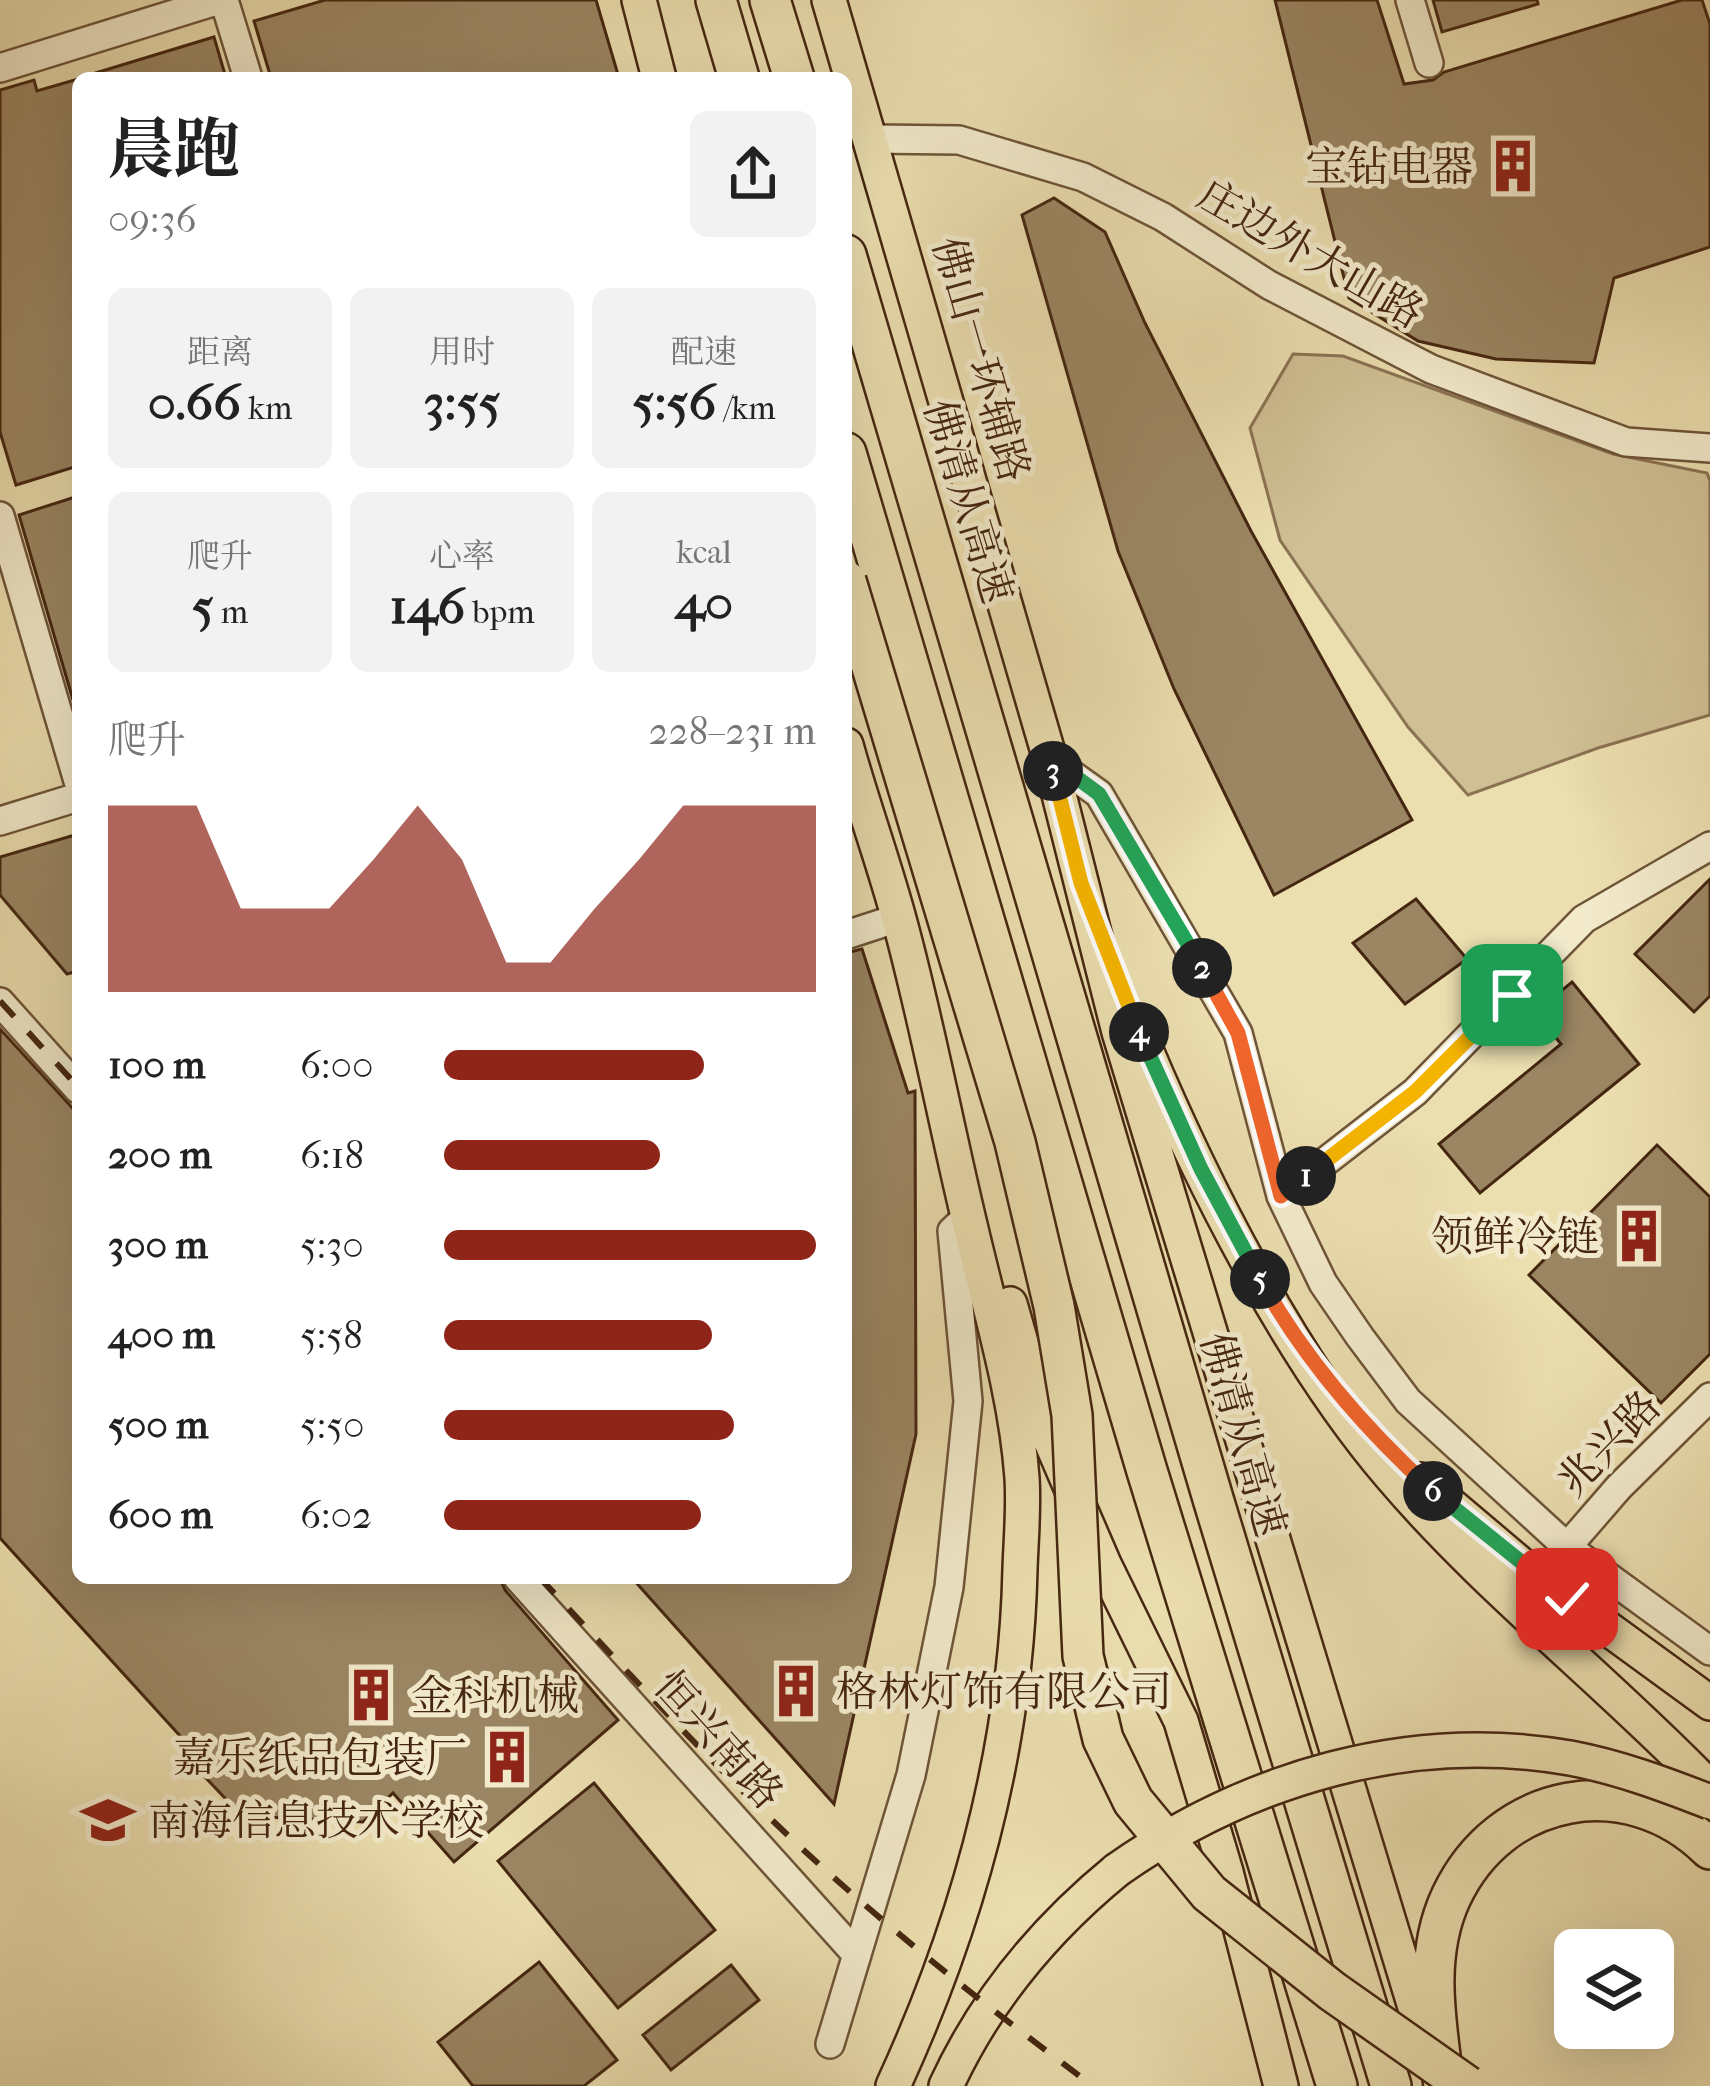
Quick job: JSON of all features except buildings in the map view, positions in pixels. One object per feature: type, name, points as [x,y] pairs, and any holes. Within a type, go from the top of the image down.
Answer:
[{"type":"highway","points":[[696,0],[710,72]]},
{"type":"highway","points":[[716,0],[737,72]]},
{"type":"highway","points":[[770,0],[792,72]]},
{"type":"highway","name":"佛清从高速","points":[[852,275],[1391,2086]]},
{"type":"highway","points":[[852,473],[1153,1490],[1337,2086]]},
{"type":"highway","points":[[852,601],[1015,1142],[1054,1306],[1072,1415],[1083,1656],[1102,1738],[1133,1801],[1209,1893],[1332,1991],[1467,2086]]},
{"type":"highway","points":[[1441,2086],[1432,1991],[1436,1950],[1450,1899],[1473,1861],[1505,1829],[1541,1809],[1583,1799],[1640,1807],[1682,1824],[1710,1849]]},
{"type":"main road","name":"佛山一环辅路","points":[[829,0],[851,72]]},
{"type":"main road","points":[[640,2],[658,72]]},
{"type":"main road","name":"佛山一环辅路","points":[[852,76],[1050,758],[1081,883]]},
{"type":"main road","points":[[852,765],[898,918],[942,1091],[1017,1426],[1023,1483],[1009,1711],[991,1806],[946,1960],[893,2086]]},
{"type":"main road","points":[[1081,883],[1169,1105],[1240,1243],[1360,1439],[1393,1479],[1710,1788]]},
{"type":"main road","points":[[1081,883],[1119,1032],[1252,1480],[1441,2086]]},
{"type":"main road","points":[[942,1091],[1046,1430],[1103,1564],[1181,1721],[1281,2086]]},
{"type":"main road","points":[[1303,1350],[1373,1432],[1458,1513],[1710,1702]]},
{"type":"main road","points":[[946,2086],[972,2034],[1019,1968],[1064,1919],[1118,1870],[1184,1827],[1268,1788],[1314,1773],[1406,1755],[1487,1750],[1570,1758],[1662,1783],[1710,1802]]},
{"type":"street","points":[[0,68],[222,0],[246,72]]},
{"type":"street","points":[[1410,0],[1429,63]]},
{"type":"street","name":"庄边外大山路","points":[[871,139],[959,140],[1083,177],[1162,217],[1269,285],[1431,369],[1626,442],[1710,448]]},
{"type":"street","points":[[0,516],[72,761]]},
{"type":"street","points":[[1050,758],[1099,794],[1238,1033],[1281,1196],[1323,1283],[1408,1401],[1567,1547],[1710,1651]]},
{"type":"street","points":[[0,821],[72,799]]},
{"type":"street","points":[[1281,1196],[1415,1092],[1584,919],[1710,846]]},
{"type":"street","points":[[852,933],[898,918]]},
{"type":"street","points":[[0,1002],[72,1082]]},
{"type":"street","points":[[830,2044],[911,1774],[949,1587],[968,1401],[952,1231],[968,1216]]},
{"type":"street","name":"兆兴路","points":[[1567,1547],[1619,1487],[1710,1397]]},
{"type":"street","name":"恒兴南路","points":[[523,1584],[857,1955]]},
{"type":"shaded area","points":[[1293,354],[1343,356],[1613,454],[1707,473],[1710,715],[1598,748],[1468,795],[1408,727],[1280,540],[1250,428]]},
{"type":"railway","points":[[0,1001],[72,1080]]},
{"type":"railway","points":[[546,1584],[795,1842],[941,1968],[1093,2086]]},
{"type":"place","name":"宝钻电器","points":[[1513,166]]},
{"type":"place","name":"领鲜冷链","points":[[1639,1236]]},
{"type":"place","name":"格林灯饰有限公司","points":[[796,1691]]},
{"type":"place","name":"金科机械","points":[[371,1695]]},
{"type":"place","name":"嘉乐纸品包装厂","points":[[507,1757]]},
{"type":"place","name":"南海信息技术学校","points":[[108,1820]]},
{"type":"route","points":[[1512,995],[1415,1092],[1281,1196],[1238,1033],[1099,794],[1050,758],[1081,883],[1144,1045],[1201,1169],[1279,1313],[1303,1350],[1399,1460],[1567,1599]]}]
